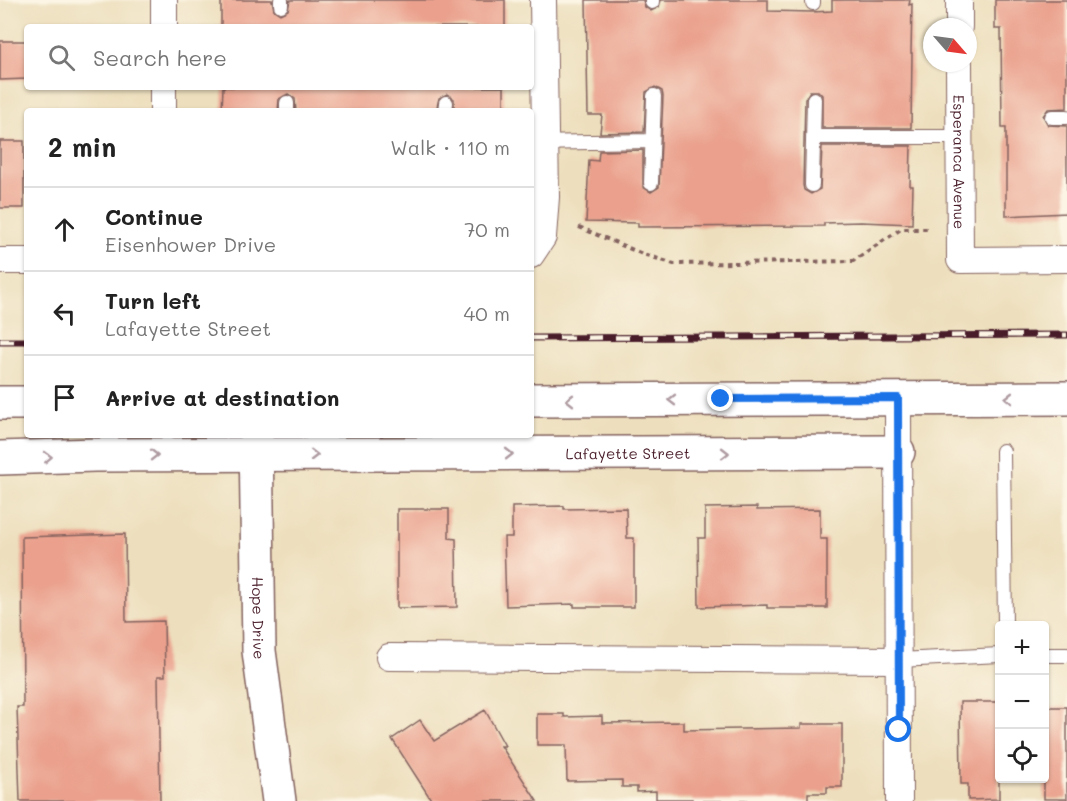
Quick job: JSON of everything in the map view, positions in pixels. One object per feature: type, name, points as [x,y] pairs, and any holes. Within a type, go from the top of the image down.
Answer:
[{"type":"main road","points":[[534,400],[1067,398]]},
{"type":"main road","points":[[0,404],[24,403]]},
{"type":"main road","name":"Lafayette Street","points":[[0,459],[107,455],[256,445],[898,452]]},
{"type":"main road","name":"Hope Drive","points":[[256,445],[259,651],[279,801]]},
{"type":"street","points":[[164,0],[164,24]]},
{"type":"street","points":[[534,250],[543,237],[546,197],[538,143],[543,0]]},
{"type":"street","points":[[959,0],[959,18]]},
{"type":"street","name":"Esperanca Avenue","points":[[959,72],[960,260],[1067,259]]},
{"type":"street","points":[[163,108],[164,90]]},
{"type":"street","points":[[0,261],[24,261]]},
{"type":"street","points":[[898,398],[899,801]]},
{"type":"street","points":[[390,657],[899,660]]},
{"type":"lane","points":[[651,183],[654,96]]},
{"type":"lane","points":[[812,185],[814,99]]},
{"type":"lane","points":[[1052,117],[1067,117]]},
{"type":"lane","points":[[814,137],[959,136]]},
{"type":"lane","points":[[538,143],[652,141]]},
{"type":"lane","points":[[1003,451],[1005,621]]},
{"type":"lane","points":[[899,660],[995,655]]},
{"type":"lane","points":[[1049,655],[1067,655]]},
{"type":"path","points":[[579,227],[640,253],[674,264],[853,261],[901,229],[927,229]]},
{"type":"building","points":[[221,0],[272,0],[274,10],[280,14],[288,10],[290,0],[505,0],[505,24],[221,24]]},
{"type":"building","points":[[586,0],[643,0],[645,7],[651,11],[659,7],[661,0],[768,0],[768,11],[812,12],[832,11],[832,0],[910,0],[909,5],[912,4],[911,128],[822,128],[822,95],[818,91],[810,91],[805,99],[803,185],[804,190],[811,194],[820,189],[822,146],[911,146],[912,224],[861,222],[824,223],[824,226],[638,227],[638,223],[586,222],[589,160],[598,161],[599,151],[643,150],[643,187],[651,192],[659,187],[663,96],[662,91],[655,87],[646,92],[644,132],[600,133],[602,115],[588,115]]},
{"type":"building","points":[[995,0],[1067,0],[1067,108],[1048,109],[1043,116],[1048,125],[1067,126],[1067,213],[1006,216],[1006,128],[1002,128],[1001,29],[995,29]]},
{"type":"building","points":[[0,41],[24,41],[24,79],[0,80]]},
{"type":"building","points":[[223,90],[504,90],[504,108],[454,108],[454,99],[447,94],[439,98],[437,108],[296,108],[295,99],[288,94],[279,99],[278,108],[222,108]]},
{"type":"building","points":[[0,141],[24,141],[24,208],[0,208]]},
{"type":"building","points":[[564,506],[564,509],[626,508],[627,538],[634,538],[634,607],[574,607],[574,604],[506,606],[504,537],[512,537],[512,507]]},
{"type":"building","points":[[757,507],[757,510],[820,509],[820,539],[827,539],[827,608],[767,608],[767,605],[699,607],[698,538],[705,538],[705,508]]},
{"type":"building","points":[[397,509],[449,509],[449,538],[456,539],[457,607],[397,608]]},
{"type":"building","points":[[125,534],[126,622],[164,621],[165,676],[158,676],[160,801],[20,801],[17,707],[23,707],[22,537]]},
{"type":"building","points":[[960,702],[995,702],[995,783],[999,783],[999,799],[968,800],[968,784],[961,784]]},
{"type":"building","points":[[1049,707],[1067,707],[1067,799],[1044,799],[1044,783],[1049,783]]},
{"type":"building","points":[[485,710],[505,746],[501,746],[537,801],[432,801],[392,739],[420,720],[434,741]]},
{"type":"building","points":[[537,714],[564,714],[564,717],[602,716],[602,723],[684,722],[684,730],[801,728],[801,724],[842,724],[842,787],[827,787],[827,793],[808,793],[808,801],[692,801],[692,799],[656,799],[656,791],[637,792],[637,787],[622,787],[622,780],[567,781],[566,745],[537,745]]},
{"type":"railway","points":[[534,338],[1067,335]]},
{"type":"railway","points":[[0,341],[24,341]]},
{"type":"route","points":[[721,399],[898,398],[899,730]]}]
